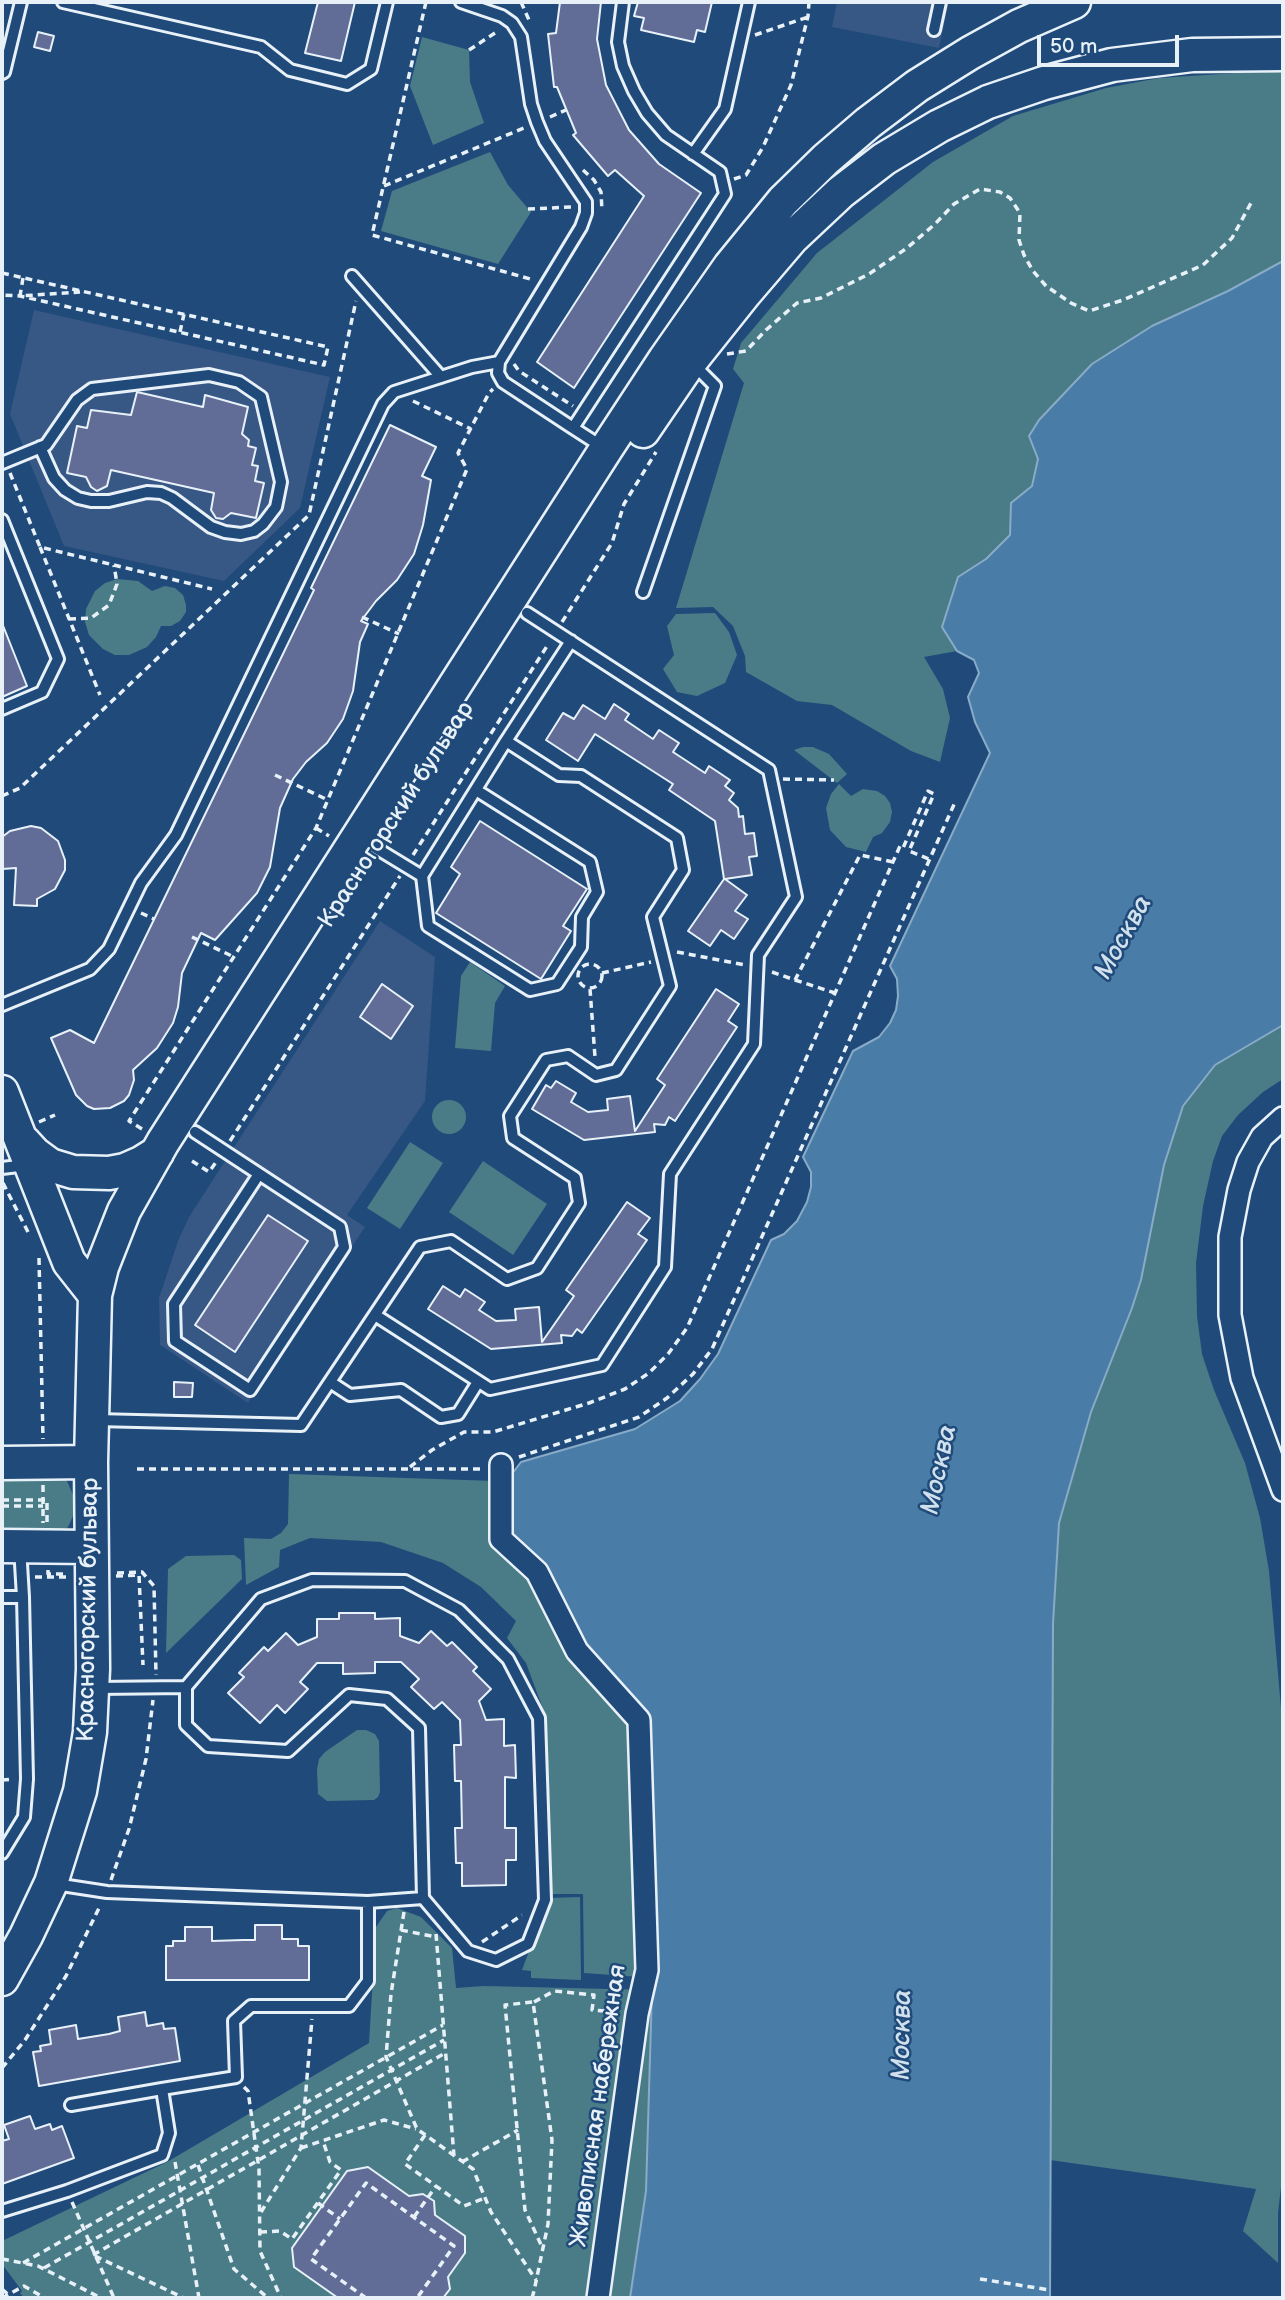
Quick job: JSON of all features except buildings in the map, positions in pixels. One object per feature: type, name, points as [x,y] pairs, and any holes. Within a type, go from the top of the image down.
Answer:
[{"type":"main road","name":"Красногорский бульвар","points":[[2,1979],[51,1883],[80,1791],[90,1732],[92,1688],[91,1462],[99,1281],[151,1142],[665,359],[738,257],[783,201],[868,122],[917,86],[1019,26],[1074,2]]},
{"type":"main road","name":"Красногорский бульвар","points":[[99,1281],[644,430],[691,362],[792,238],[841,191],[884,159],[939,126],[988,102],[1044,83],[1112,65],[1192,55],[1283,54]]},
{"type":"main road","points":[[2,1092],[22,1149],[69,1262],[99,1281]]},
{"type":"main road","points":[[22,1149],[35,1154],[50,1165],[73,1172],[109,1173],[141,1163],[151,1142]]},
{"type":"main road","points":[[2,1463],[91,1462]]},
{"type":"main road","points":[[22,1546],[91,1547]]},
{"type":"street","points":[[1283,1118],[1262,1137],[1248,1162],[1239,1190],[1230,1237],[1230,1315],[1242,1378],[1283,1490]]},
{"type":"street","name":"Живописная набережная","points":[[501,1465],[501,1539],[537,1572],[577,1651],[639,1720],[647,1970],[637,2014],[598,2298]]},
{"type":"lane","points":[[2,73],[21,2]]},
{"type":"lane","points":[[64,2],[261,47],[290,70],[346,84],[371,69],[387,2]]},
{"type":"lane","points":[[461,2],[502,16],[512,23],[521,37],[531,104],[537,122],[545,141],[586,202],[581,227],[499,362],[498,373],[503,382],[573,428],[601,457]]},
{"type":"lane","points":[[573,428],[725,194],[720,172],[666,135],[647,113],[634,91],[623,66],[618,42],[623,2]]},
{"type":"lane","points":[[693,154],[725,109],[749,2]]},
{"type":"lane","points":[[934,30],[940,2]]},
{"type":"lane","points":[[356,281],[441,377]]},
{"type":"lane","points":[[2,1005],[90,969],[109,949],[141,883],[176,835],[383,404],[394,392],[472,367],[499,362]]},
{"type":"lane","points":[[643,592],[715,386],[691,362]]},
{"type":"lane","points":[[4,462],[40,447],[46,445],[77,400],[92,389],[209,375],[239,382],[261,397],[281,482],[276,507],[263,524],[254,531],[241,534],[225,532],[211,527],[161,493],[147,492],[109,501],[78,498],[65,490],[54,478],[40,447]]},
{"type":"lane","points":[[2,520],[58,659],[42,692],[2,709]]},
{"type":"lane","points":[[375,1315],[490,1389],[602,1364],[665,1267],[670,1174],[754,1044],[758,955],[796,897],[769,769],[527,613]]},
{"type":"lane","points":[[476,790],[590,862],[597,892],[582,917],[581,947],[557,984],[530,990],[428,926],[422,876],[506,741],[570,642]]},
{"type":"lane","points":[[93,1420],[302,1425],[421,1247],[451,1241],[507,1279],[537,1268],[579,1203],[575,1178],[513,1138],[510,1116],[546,1060],[568,1056],[596,1075],[616,1070],[670,986],[653,917],[683,870],[677,838],[581,776],[559,775],[506,741]]},
{"type":"lane","points":[[376,848],[422,876]]},
{"type":"lane","points":[[195,1132],[340,1227],[344,1247],[250,1390],[174,1341],[174,1304],[259,1174]]},
{"type":"lane","points":[[330,1382],[350,1395],[401,1390],[440,1417],[457,1414],[478,1382]]},
{"type":"lane","points":[[2,1853],[24,1817],[27,1779],[22,1546]]},
{"type":"lane","points":[[312,1580],[405,1581],[459,1610],[509,1659],[539,1718],[545,1900],[528,1944],[496,1960],[468,1951],[423,1898],[419,1728],[387,1699],[349,1695],[288,1751],[208,1746],[186,1725],[186,1688],[261,1600],[312,1580]]},
{"type":"lane","points":[[2,1597],[23,1597]]},
{"type":"lane","points":[[92,1688],[186,1688]]},
{"type":"lane","points":[[51,1883],[107,1892],[368,1902],[423,1898]]},
{"type":"lane","points":[[71,2105],[236,2077],[234,2021],[251,2006],[349,2006],[368,1981],[368,1902]]},
{"type":"lane","points":[[2,2211],[67,2191],[162,2155],[169,2133],[162,2089]]},
{"type":"path","points":[[426,2],[372,235],[547,284]]},
{"type":"path","points":[[722,183],[746,175],[763,148],[791,85],[808,16],[808,2]]},
{"type":"path","points":[[740,40],[808,16]]},
{"type":"path","points":[[384,186],[566,110]]},
{"type":"path","points":[[725,354],[746,351],[797,303],[821,298],[869,274],[907,248],[954,204],[980,189],[1000,192],[1010,198],[1020,213],[1019,240],[1033,271],[1046,286],[1088,311],[1123,300],[1203,265],[1232,238],[1251,202]]},
{"type":"path","points":[[528,209],[603,205]]},
{"type":"path","points":[[2,273],[328,347],[324,365],[20,296]]},
{"type":"path","points":[[20,296],[23,278]]},
{"type":"path","points":[[2,796],[20,788],[309,514],[356,281]]},
{"type":"path","points":[[2,295],[88,292]]},
{"type":"path","points":[[180,332],[184,314]]},
{"type":"path","points":[[151,1142],[130,1121],[316,828],[467,469],[458,453],[489,393],[503,382]]},
{"type":"path","points":[[394,392],[471,429]]},
{"type":"path","points":[[4,462],[100,695]]},
{"type":"path","points":[[40,547],[212,589]]},
{"type":"path","points":[[69,619],[91,618],[109,605],[117,584],[114,565]]},
{"type":"path","points":[[362,617],[399,635]]},
{"type":"path","points":[[275,775],[328,800]]},
{"type":"path","points":[[771,779],[834,780]]},
{"type":"path","points":[[408,1468],[432,1450],[464,1432],[493,1432],[589,1403],[625,1389],[649,1373],[668,1354],[687,1328],[900,846],[903,848],[928,791],[934,794],[909,850],[929,859]]},
{"type":"path","points":[[137,1469],[488,1469],[639,1417],[667,1398],[693,1374],[712,1349],[956,800]]},
{"type":"path","points":[[316,828],[334,840]]},
{"type":"path","points":[[192,937],[234,957]]},
{"type":"path","points":[[602,974],[663,959]]},
{"type":"path","points":[[590,964],[595,965],[602,974],[600,984],[590,989],[584,988],[578,979],[580,968],[590,964]]},
{"type":"path","points":[[796,979],[835,993]]},
{"type":"path","points":[[590,989],[596,1075]]},
{"type":"path","points":[[22,1149],[55,1115]]},
{"type":"path","points":[[2,1181],[33,1240]]},
{"type":"path","points":[[39,1252],[43,1506],[22,1546],[43,1577]]},
{"type":"path","points":[[2,1506],[43,1506]]},
{"type":"path","points":[[406,1899],[391,1994],[386,2057],[417,2129]]},
{"type":"path","points":[[468,1951],[545,1900]]},
{"type":"path","points":[[434,1911],[454,2156]]},
{"type":"path","points":[[401,1930],[436,1937]]},
{"type":"path","points":[[543,2249],[524,2210],[505,2005],[533,2002],[554,1991],[594,1994],[592,2010],[637,2014]]},
{"type":"path","points":[[532,2298],[548,2224],[552,2140],[533,2002]]},
{"type":"path","points":[[260,2214],[301,2148],[313,2006]]},
{"type":"path","points":[[23,2263],[443,2025]]},
{"type":"path","points":[[44,2268],[444,2040]]},
{"type":"path","points":[[93,2255],[445,2053]]},
{"type":"path","points":[[236,2077],[248,2091],[258,2161],[260,2250],[281,2298]]},
{"type":"path","points":[[301,2148],[384,2120],[417,2129],[473,2169],[491,2212],[536,2280]]},
{"type":"path","points":[[462,2162],[518,2130]]},
{"type":"path","points":[[169,2133],[200,2298]]},
{"type":"path","points":[[425,2135],[405,2164],[464,2206],[485,2198]]},
{"type":"path","points":[[260,2232],[280,2231],[292,2239],[341,2170],[330,2162],[323,2141]]},
{"type":"path","points":[[198,2165],[234,2269],[268,2298]]},
{"type":"path","points":[[366,2298],[359,2296],[312,2259],[366,2183],[454,2246],[417,2298]]},
{"type":"path","points":[[414,2217],[436,2186]]},
{"type":"path","points":[[67,2191],[114,2298]]},
{"type":"path","points":[[318,2203],[340,2219]]},
{"type":"path","points":[[93,2255],[184,2298]]},
{"type":"path","points":[[2,2259],[44,2268],[101,2298]]},
{"type":"path","points":[[980,2279],[1050,2290]]},
{"type":"path","points":[[2,2298],[24,2286],[45,2298]]},
{"type":"path","points":[[2,2289],[10,2296]]},
{"type":"shaded area","points":[[837,2],[949,2],[939,48],[832,27]]},
{"type":"shaded area","points":[[34,310],[330,377],[300,508],[224,581],[64,546],[10,414]]},
{"type":"shaded area","points":[[380,921],[435,957],[425,1101],[347,1215],[365,1227],[248,1403],[160,1345],[159,1298],[189,1217]]},
{"type":"green space","points":[[422,37],[469,50],[470,82],[484,123],[433,145],[410,86]]},
{"type":"green space","points":[[1283,70],[1283,261],[1228,291],[1152,326],[1092,364],[1039,420],[1029,436],[1038,459],[1032,486],[1011,503],[1010,535],[986,559],[958,577],[942,627],[957,651],[924,657],[943,689],[950,718],[940,762],[911,751],[832,705],[797,701],[746,672],[745,656],[733,626],[713,607],[676,608],[744,383],[733,369],[741,343],[817,253],[933,162],[1013,116],[1106,88],[1159,78]]},
{"type":"green space","points":[[490,152],[508,185],[531,212],[498,264],[381,231],[392,191]]},
{"type":"green space","points":[[117,579],[138,581],[152,591],[165,586],[175,588],[183,595],[186,605],[186,612],[180,621],[171,626],[161,626],[147,647],[129,655],[115,655],[103,649],[89,635],[85,622],[86,609],[95,591],[105,583]]},
{"type":"green space","points":[[715,613],[729,632],[737,655],[725,683],[697,696],[677,692],[663,669],[674,655],[667,626],[676,614]]},
{"type":"green space","points":[[813,747],[829,754],[847,774],[837,783],[794,750]]},
{"type":"green space","points":[[839,784],[851,796],[863,789],[877,791],[890,803],[890,822],[882,833],[873,837],[866,852],[846,847],[830,830],[826,808],[831,794]]},
{"type":"green space","points":[[470,962],[505,986],[495,1003],[491,1051],[455,1048],[461,976]]},
{"type":"green space","points":[[1283,1025],[1283,1079],[1263,1092],[1238,1115],[1222,1136],[1213,1161],[1203,1206],[1196,1263],[1197,1316],[1202,1354],[1245,1463],[1260,1518],[1269,1571],[1283,1731],[1283,2169],[1278,2213],[1278,2263],[1243,2231],[1256,2189],[1050,2160],[1053,1624],[1059,1523],[1091,1412],[1141,1280],[1164,1165],[1183,1106],[1215,1065]]},
{"type":"green space","points":[[449,1100],[461,1105],[466,1117],[461,1129],[449,1134],[437,1129],[432,1117],[437,1105]]},
{"type":"green space","points":[[410,1142],[443,1163],[400,1229],[367,1208]]},
{"type":"green space","points":[[483,1161],[547,1204],[513,1255],[449,1212]]},
{"type":"green space","points":[[2,1472],[56,1472],[67,1481],[73,1495],[73,1516],[68,1527],[58,1535],[2,1535]]},
{"type":"green space","points":[[289,1474],[495,1481],[534,1576],[635,1723],[640,1977],[584,1973],[583,1894],[549,1894],[546,1717],[526,1663],[507,1638],[516,1621],[481,1587],[443,1563],[381,1542],[310,1538],[280,1550],[279,1567],[246,1585],[244,1538],[271,1539],[281,1533],[288,1524]]},
{"type":"green space","points":[[234,1555],[241,1560],[242,1579],[166,1653],[168,1569],[186,1556]]},
{"type":"green space","points":[[357,1730],[375,1734],[379,1741],[378,1797],[374,1800],[327,1801],[318,1794],[319,1759]]},
{"type":"green space","points":[[580,1897],[581,1980],[531,1978],[531,1971],[522,1970],[549,1898]]},
{"type":"green space","points":[[397,1908],[421,1917],[452,1948],[456,1988],[484,1986],[652,1990],[646,2191],[630,2298],[24,2298],[20,2293],[22,2291],[2,2264],[2,2241],[167,2162],[369,2043],[376,1927],[387,1911]]},
{"type":"water","name":"Москва","points":[[1283,261],[1283,1025],[1215,1065],[1183,1106],[1164,1165],[1141,1280],[1091,1412],[1059,1523],[1053,1624],[1050,2298],[630,2298],[646,2191],[652,1990],[644,1717],[584,1645],[508,1538],[509,1478],[521,1462],[635,1429],[680,1401],[718,1354],[771,1240],[784,1234],[797,1221],[807,1202],[811,1172],[803,1157],[853,1051],[879,1037],[890,1023],[898,996],[897,979],[890,966],[990,753],[975,722],[968,697],[979,673],[974,660],[957,651],[942,627],[958,577],[986,559],[1010,535],[1011,503],[1032,486],[1038,459],[1029,436],[1039,420],[1092,364],[1152,326],[1228,291]]}]
